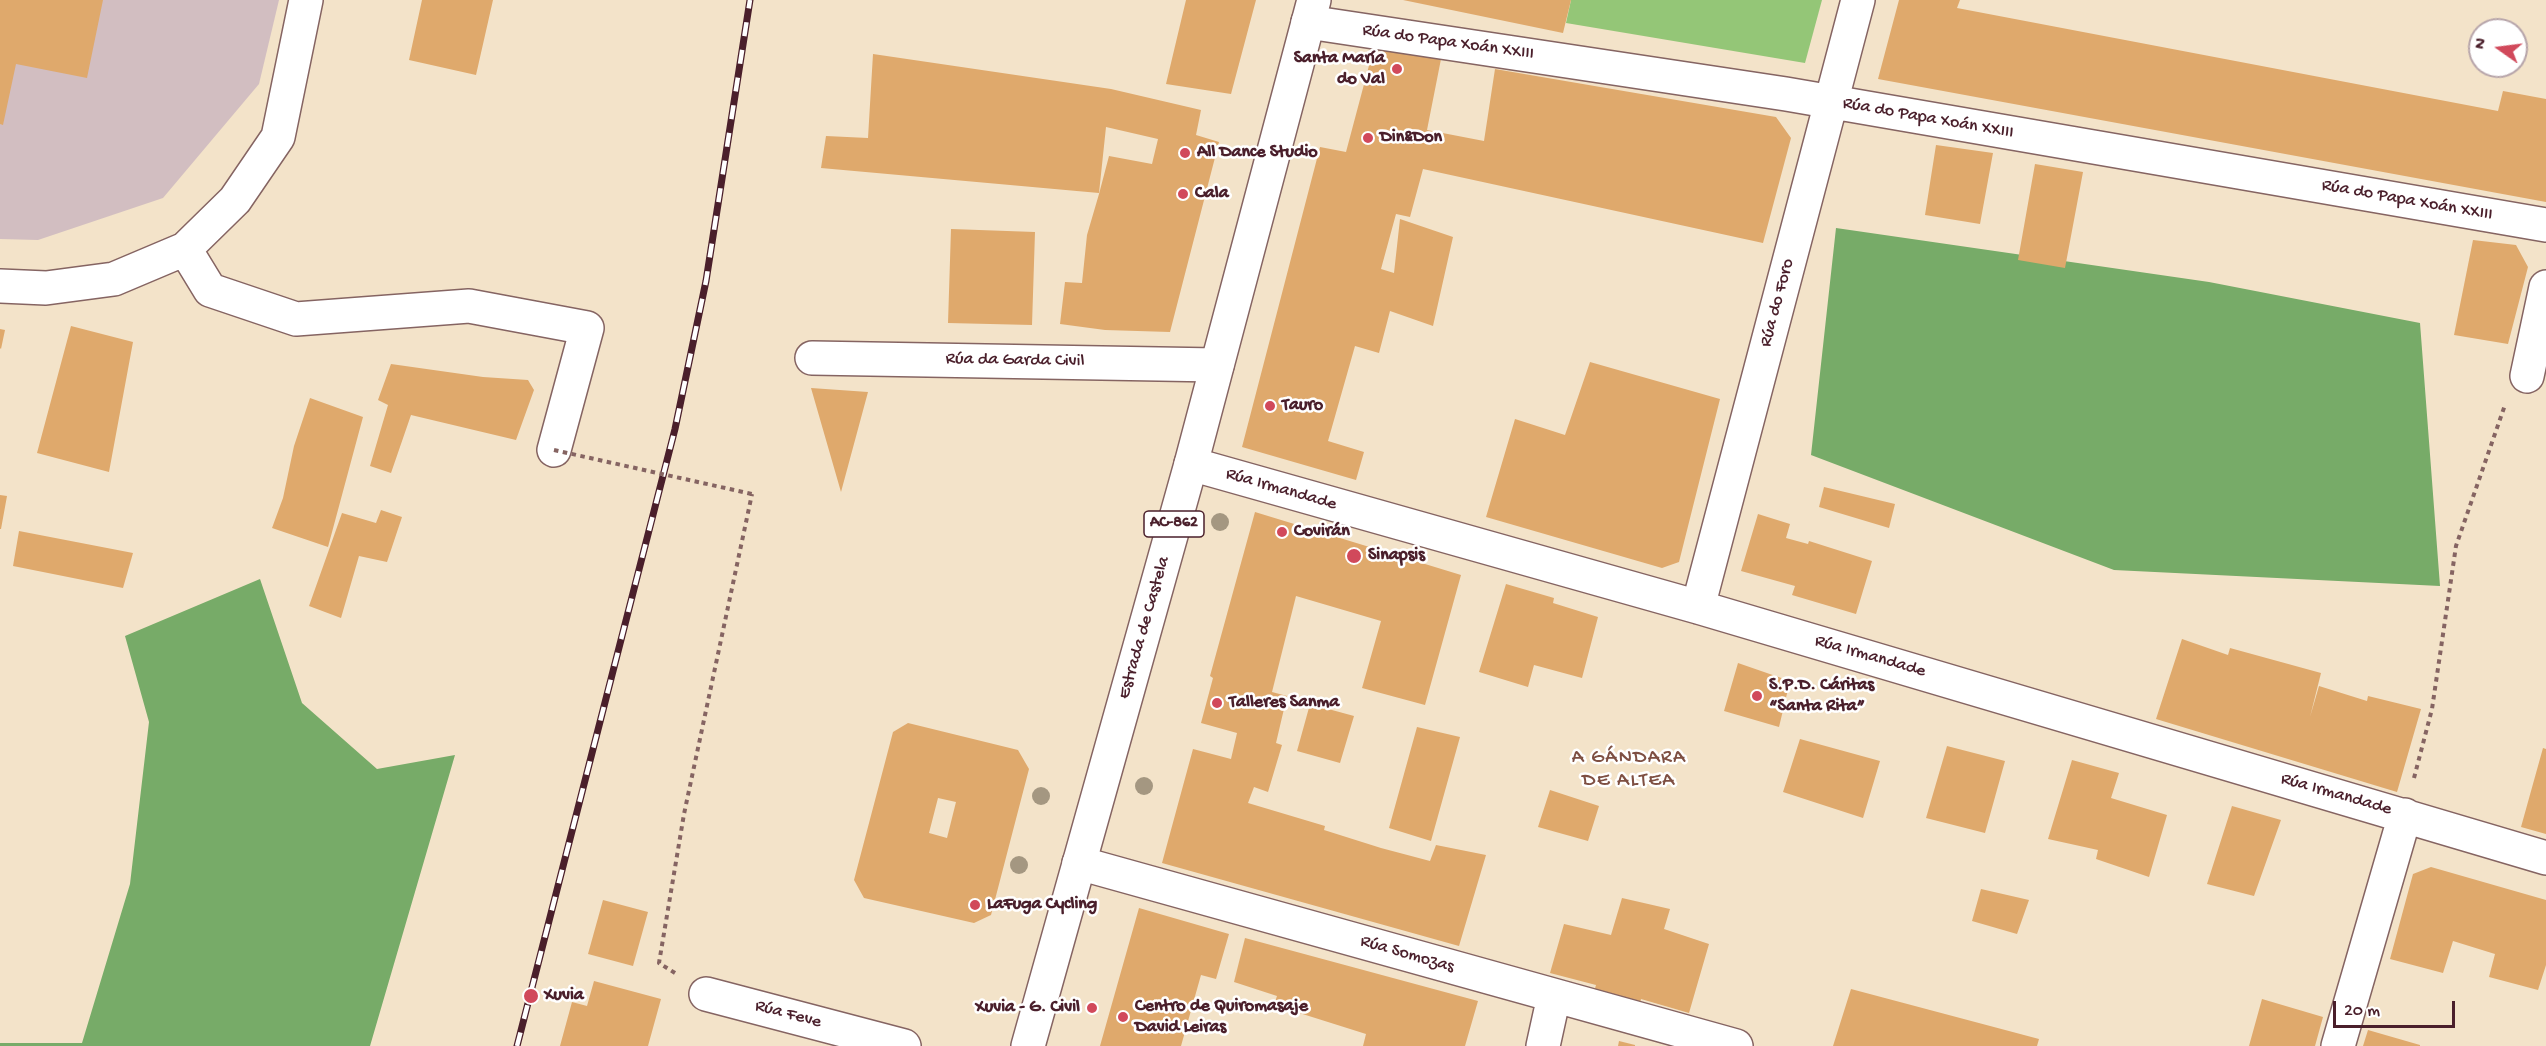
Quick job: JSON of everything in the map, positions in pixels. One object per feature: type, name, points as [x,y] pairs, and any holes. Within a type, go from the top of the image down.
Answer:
[{"type":"street","points":[[0,286],[46,288],[114,279],[185,249],[235,200],[278,137],[306,0]]},
{"type":"street","name":"Rúa do Foro","points":[[1698,607],[1858,0]]},
{"type":"street","name":"Rúa do Papa Xoán XXIII","points":[[1311,11],[2546,225]]},
{"type":"street","name":"Estrada de Castela","points":[[1028,1046],[1191,464],[1311,11]]},
{"type":"street","points":[[185,249],[210,290],[296,319],[469,306],[587,328],[554,450]]},
{"type":"street","points":[[2527,376],[2546,287]]},
{"type":"street","name":"Rúa da Garda Civil","points":[[812,358],[1217,365]]},
{"type":"street","name":"Rúa Irmandade","points":[[1191,464],[1698,607],[2546,858]]},
{"type":"street","points":[[2338,1046],[2405,815]]},
{"type":"street","name":"Rúa Somozas","points":[[1079,863],[1736,1046]]},
{"type":"street","name":"Rúa Feve","points":[[706,994],[904,1046]]},
{"type":"street","points":[[1543,1046],[1554,996]]},
{"type":"path","points":[[2405,815],[2432,708],[2456,546],[2507,400],[2527,376]]},
{"type":"path","points":[[554,450],[752,494],[684,814],[659,963],[706,994]]},
{"type":"shaded area","points":[[0,0],[279,0],[259,84],[163,198],[38,240],[0,239]]},
{"type":"green space","points":[[1571,0],[1822,0],[1805,63],[1566,23]]},
{"type":"green space","points":[[1836,228],[2209,282],[2420,323],[2440,586],[2114,570],[1811,455]]},
{"type":"green space","points":[[260,579],[302,703],[377,769],[455,755],[370,1046],[0,1046],[0,1043],[82,1043],[130,884],[149,722],[125,636]]},
{"type":"building","points":[[0,0],[103,0],[87,78],[16,64],[3,125],[0,124]]},
{"type":"building","points":[[422,0],[493,0],[476,75],[409,60]]},
{"type":"building","points":[[1186,0],[1256,0],[1231,94],[1166,84]]},
{"type":"building","points":[[1403,0],[1571,0],[1563,33]]},
{"type":"building","points":[[1899,0],[1960,0],[1957,8],[2498,111],[2503,91],[2546,99],[2546,202],[1878,79]]},
{"type":"building","points":[[1385,50],[1441,59],[1427,130],[1484,141],[1495,69],[1776,117],[1791,138],[1763,243],[1423,169],[1410,217],[1396,214],[1381,269],[1394,273],[1400,219],[1453,237],[1433,326],[1390,311],[1379,353],[1355,346],[1328,441],[1364,452],[1356,480],[1242,447],[1320,147],[1346,152],[1371,58]]},
{"type":"building","points":[[873,54],[1111,89],[1201,110],[1196,135],[1219,142],[1170,332],[1105,330],[1060,324],[1065,282],[1082,283],[1087,235],[1099,194],[1109,156],[1152,164],[1158,139],[1106,127],[1099,193],[821,168],[826,136],[868,138]]},
{"type":"building","points":[[1936,145],[1993,153],[1980,224],[1925,215]]},
{"type":"building","points":[[2035,164],[2083,172],[2065,268],[2018,260]]},
{"type":"building","points":[[951,229],[1035,232],[1032,325],[948,323]]},
{"type":"building","points":[[2473,240],[2516,245],[2528,267],[2508,344],[2454,335]]},
{"type":"building","points":[[71,326],[133,342],[109,472],[37,453]]},
{"type":"building","points":[[0,329],[5,330],[1,349],[0,348]]},
{"type":"building","points":[[1590,362],[1720,399],[1679,562],[1662,568],[1486,517],[1515,419],[1565,435]]},
{"type":"building","points":[[391,364],[483,377],[528,380],[534,390],[516,440],[411,415],[391,473],[370,466],[388,405],[378,400]]},
{"type":"building","points":[[811,388],[868,392],[841,492]]},
{"type":"building","points":[[310,398],[363,417],[328,547],[272,528],[283,498],[294,446]]},
{"type":"building","points":[[1824,487],[1895,504],[1889,528],[1819,507]]},
{"type":"building","points":[[0,495],[7,496],[1,529],[0,529]]},
{"type":"building","points":[[381,510],[402,517],[387,562],[359,556],[341,618],[309,606],[342,513],[376,523]]},
{"type":"building","points":[[1255,512],[1461,575],[1425,705],[1362,688],[1381,621],[1296,596],[1272,692],[1287,696],[1276,743],[1282,745],[1268,792],[1254,787],[1248,803],[1325,826],[1324,830],[1430,861],[1436,845],[1486,855],[1459,946],[1162,863],[1193,749],[1231,759],[1237,733],[1201,723],[1213,678],[1210,676]]},
{"type":"building","points":[[1758,514],[1790,524],[1786,538],[1808,544],[1809,541],[1872,561],[1856,614],[1792,595],[1795,586],[1741,571]]},
{"type":"building","points":[[19,531],[133,553],[123,588],[13,566]]},
{"type":"building","points":[[1506,584],[1554,598],[1553,603],[1598,617],[1582,678],[1534,665],[1528,687],[1479,672]]},
{"type":"building","points":[[2182,639],[2228,655],[2230,648],[2321,673],[2310,717],[2319,686],[2367,701],[2368,696],[2421,709],[2397,792],[2156,719]]},
{"type":"building","name":"S.P.D. Cáritas “Santa Rita”","points":[[1738,663],[1790,681],[1779,727],[1724,711]]},
{"type":"building","points":[[1310,704],[1354,716],[1340,763],[1297,751]]},
{"type":"building","points":[[908,723],[1018,750],[1029,769],[991,915],[974,923],[864,898],[854,880],[893,732]],"holes":[[[938,798],[956,802],[947,838],[929,833]]]},
{"type":"building","points":[[1417,727],[1460,737],[1431,841],[1389,828]]},
{"type":"building","points":[[1800,739],[1880,761],[1863,818],[1783,792]]},
{"type":"building","points":[[1947,746],[2005,761],[1985,833],[1926,818]]},
{"type":"building","points":[[2543,748],[2546,749],[2546,834],[2521,827]]},
{"type":"building","points":[[2072,760],[2119,773],[2111,798],[2167,815],[2149,877],[2096,859],[2098,850],[2048,839]]},
{"type":"building","points":[[1550,790],[1599,806],[1588,841],[1538,827]]},
{"type":"building","points":[[2232,806],[2281,820],[2254,896],[2207,884]]},
{"type":"building","points":[[2431,867],[2546,900],[2546,965],[2538,990],[2489,977],[2495,954],[2453,941],[2443,973],[2390,959],[2413,874]]},
{"type":"building","points":[[1981,889],[2029,900],[2017,934],[1972,921]]},
{"type":"building","points":[[1622,898],[1670,909],[1664,929],[1709,944],[1689,1013],[1641,999],[1639,1007],[1594,992],[1596,985],[1550,973],[1564,924],[1611,935]]},
{"type":"building","points":[[603,900],[648,912],[633,966],[588,954]]},
{"type":"building","points":[[1139,908],[1229,934],[1216,979],[1201,975],[1181,1046],[1100,1046]]},
{"type":"building","points":[[1245,938],[1478,1001],[1465,1046],[1363,1046],[1366,1034],[1274,1005],[1277,996],[1234,982]]},
{"type":"building","name":"Xuvia","points":[[594,981],[661,999],[648,1046],[560,1046],[572,1002],[587,1006]]},
{"type":"building","points":[[1851,989],[2039,1039],[2037,1046],[1833,1046]]},
{"type":"building","points":[[2262,999],[2323,1017],[2315,1046],[2249,1046]]},
{"type":"building","points":[[2368,1030],[2420,1045],[2420,1046],[2363,1046]]},
{"type":"building","points":[[1619,1041],[1635,1045],[1635,1046],[1618,1046]]},
{"type":"railway","points":[[517,1046],[675,429],[706,281],[750,0]]},
{"type":"place","name":"Santa María do Val","points":[[1397,69]]},
{"type":"place","name":"Din&Don","points":[[1368,138]]},
{"type":"place","name":"All Dance Studio","points":[[1185,153]]},
{"type":"place","name":"Cala","points":[[1183,194]]},
{"type":"place","name":"Tauro","points":[[1270,406]]},
{"type":"place","name":"Covirán","points":[[1282,532]]},
{"type":"place","name":"Sinapsis","points":[[1354,556]]},
{"type":"place","name":"S.P.D. Cáritas “Santa Rita”","points":[[1757,696]]},
{"type":"place","name":"Talleres Sanma","points":[[1217,703]]},
{"type":"place","name":"LaFuga Cycling","points":[[975,905]]},
{"type":"place","name":"Xuvia","points":[[531,996]]},
{"type":"place","name":"Xuvia - G. Civil","points":[[1092,1008]]},
{"type":"place","name":"Centro de Quiromasaje David Leiras","points":[[1123,1017]]},
{"type":"district","name":"A GÁNDARA DE ALTEA","points":[[1629,770]]}]
